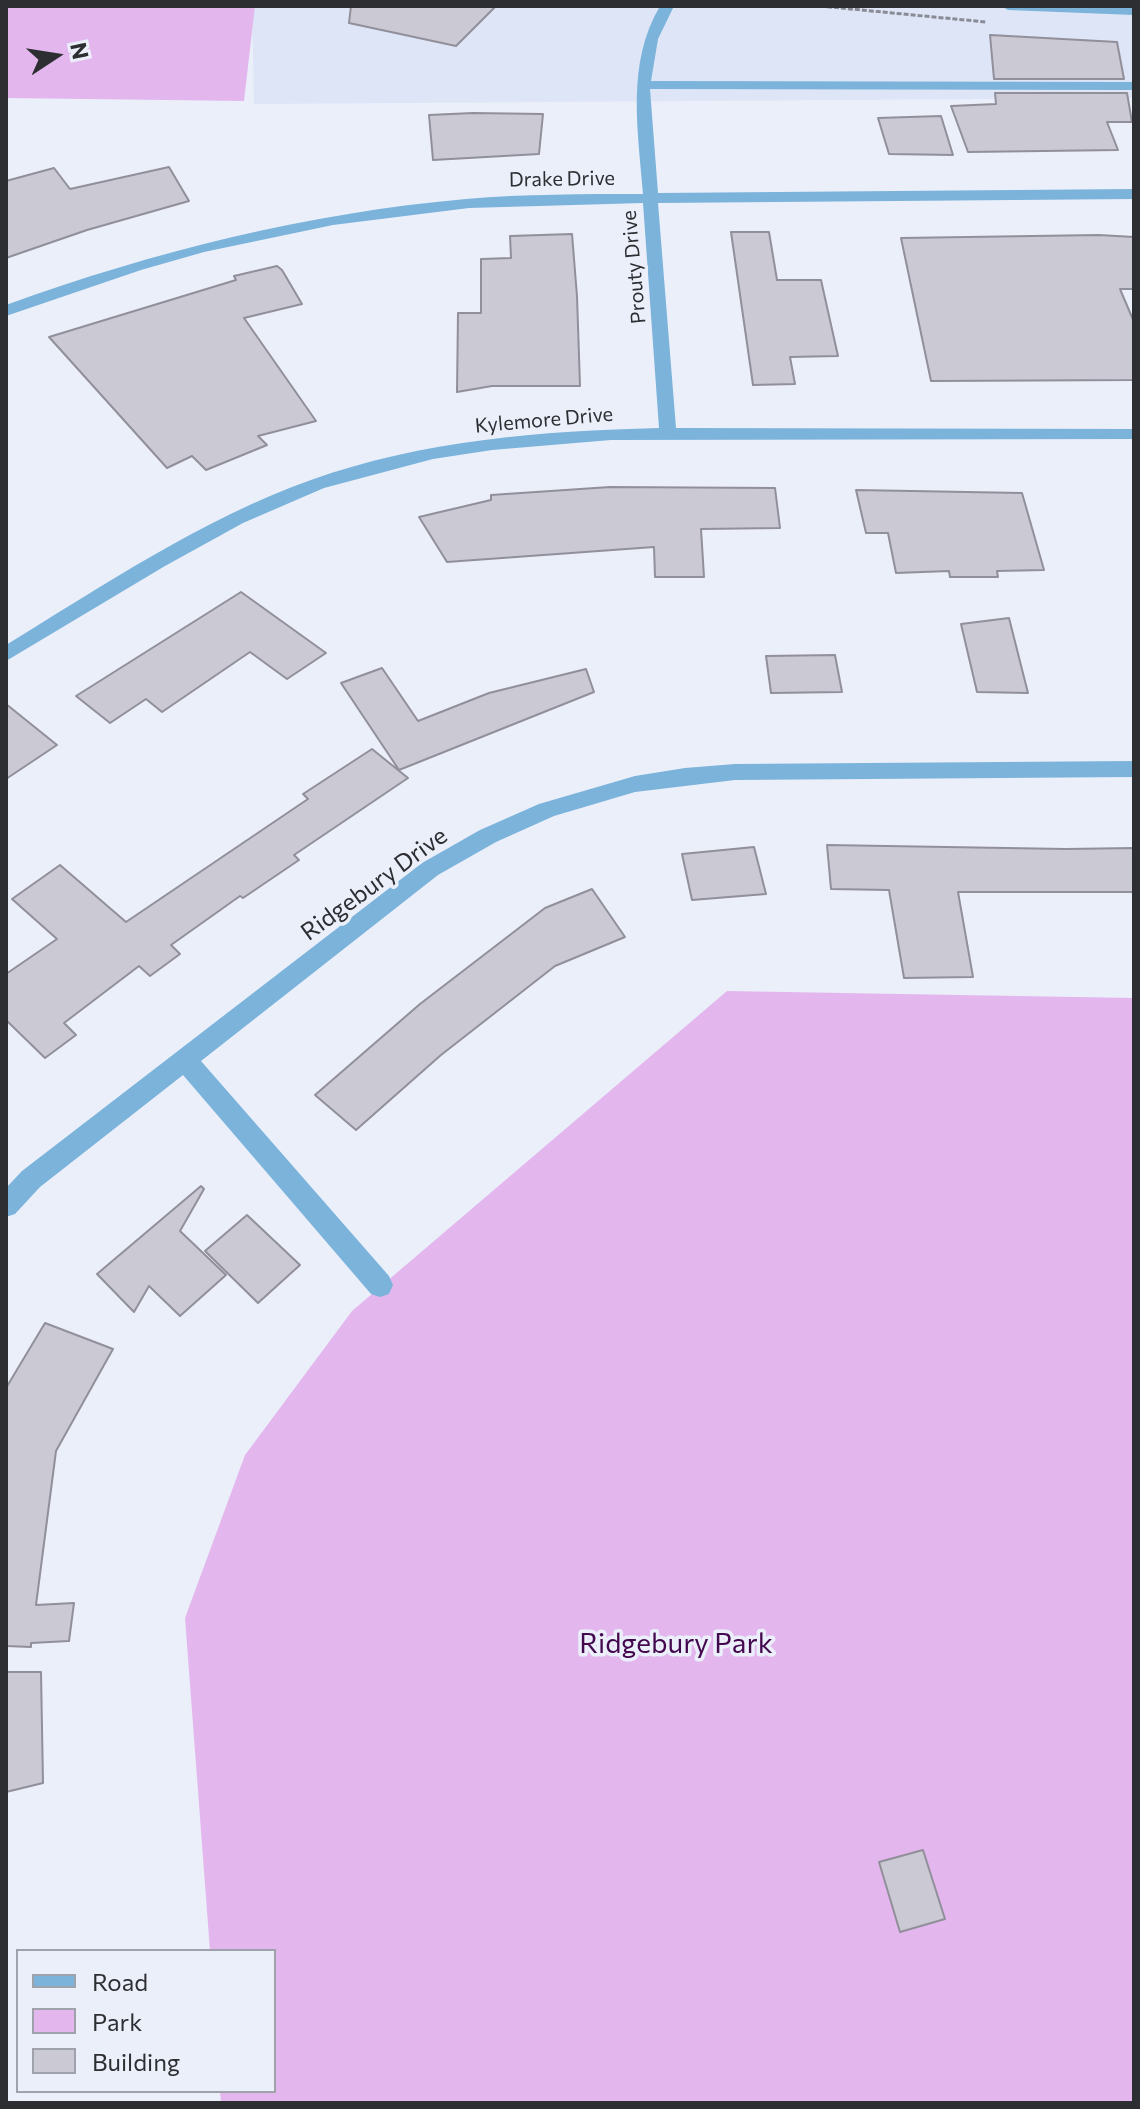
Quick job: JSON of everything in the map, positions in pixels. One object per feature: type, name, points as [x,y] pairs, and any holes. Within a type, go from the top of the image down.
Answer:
[{"type":"street","name":"Prouty Drive","points":[[667,6],[654,29],[647,52],[643,85],[648,198],[668,433]]},
{"type":"street","points":[[1008,6],[1134,11]]},
{"type":"street","points":[[643,85],[1134,86]]},
{"type":"street","name":"Drake Drive","points":[[6,311],[68,287],[229,240],[310,223],[466,203],[537,199],[1134,194]]},
{"type":"street","name":"Kylemore Drive","points":[[6,654],[151,566],[245,514],[321,483],[456,449],[515,442],[668,433],[1134,434]]},
{"type":"street","name":"Ridgebury Drive","points":[[6,1206],[31,1179],[430,869],[488,836],[547,810],[587,796],[660,780],[735,772],[1134,769]]},
{"type":"street","points":[[185,1060],[380,1285]]},
{"type":"path","points":[[820,6],[988,22]]},
{"type":"shaded area","points":[[252,6],[1134,6],[1134,98],[254,104]]},
{"type":"green space","points":[[6,6],[255,6],[244,101],[6,98]]},
{"type":"green space","name":"Ridgebury Park","points":[[727,991],[1134,998],[1134,2103],[221,2103],[220,2093],[276,2093],[276,1949],[210,1949],[185,1618],[245,1455],[352,1311]]},
{"type":"building","points":[[351,6],[496,6],[456,46],[349,23]]},
{"type":"building","points":[[990,35],[1117,42],[1124,79],[994,79]]},
{"type":"building","points":[[995,93],[1127,93],[1132,122],[1107,122],[1118,150],[968,152],[951,106],[996,104]]},
{"type":"building","points":[[543,114],[539,154],[433,160],[429,115]]},
{"type":"building","points":[[941,116],[953,155],[889,154],[878,118]]},
{"type":"building","points":[[169,167],[189,201],[87,230],[6,258],[6,181],[54,168],[70,189]]},
{"type":"building","points":[[731,232],[769,232],[777,280],[821,280],[838,356],[790,357],[795,384],[753,385]]},
{"type":"building","points":[[572,234],[580,386],[492,386],[457,392],[458,313],[481,313],[481,259],[511,258],[510,236]]},
{"type":"building","points":[[1134,237],[1134,289],[1120,289],[1134,322],[1134,380],[931,381],[901,238]]},
{"type":"building","points":[[277,266],[302,304],[244,318],[316,421],[258,436],[267,445],[206,470],[192,456],[167,468],[49,337],[236,280],[234,276]]},
{"type":"building","points":[[610,487],[775,488],[780,528],[701,529],[704,577],[655,577],[654,547],[447,562],[419,517],[491,500],[491,495]]},
{"type":"building","points":[[856,490],[1022,493],[1044,570],[997,571],[998,577],[950,577],[949,571],[896,573],[888,533],[866,533]]},
{"type":"building","points":[[241,592],[326,653],[287,679],[250,652],[162,712],[146,699],[110,723],[76,696]]},
{"type":"building","points":[[1009,618],[1028,693],[977,692],[961,624]]},
{"type":"building","points":[[835,655],[842,692],[771,693],[766,656]]},
{"type":"building","points":[[382,668],[418,721],[489,693],[586,669],[594,692],[399,770],[341,683]]},
{"type":"building","points":[[6,704],[57,745],[6,779]]},
{"type":"building","points":[[372,749],[408,778],[294,855],[299,860],[243,898],[240,896],[171,945],[180,954],[150,976],[139,966],[64,1023],[76,1035],[45,1058],[6,1020],[6,974],[57,939],[12,899],[60,865],[126,922],[308,799],[303,794]]},
{"type":"building","points":[[827,845],[1134,848],[1134,892],[958,892],[973,977],[904,978],[889,890],[831,889]]},
{"type":"building","points":[[754,847],[766,894],[692,900],[682,854]]},
{"type":"building","points":[[592,889],[625,937],[555,966],[441,1055],[356,1130],[315,1095],[420,1004],[545,908]]},
{"type":"building","points":[[201,1186],[204,1189],[180,1231],[226,1275],[180,1316],[149,1286],[134,1312],[97,1274]]},
{"type":"building","points":[[247,1215],[300,1265],[258,1303],[205,1251]]},
{"type":"building","points":[[45,1323],[113,1349],[56,1451],[36,1605],[74,1603],[69,1641],[31,1643],[31,1647],[6,1646],[6,1388]]},
{"type":"building","points":[[6,1672],[41,1672],[43,1783],[6,1792]]},
{"type":"building","points":[[923,1850],[945,1919],[900,1932],[879,1862]]}]
